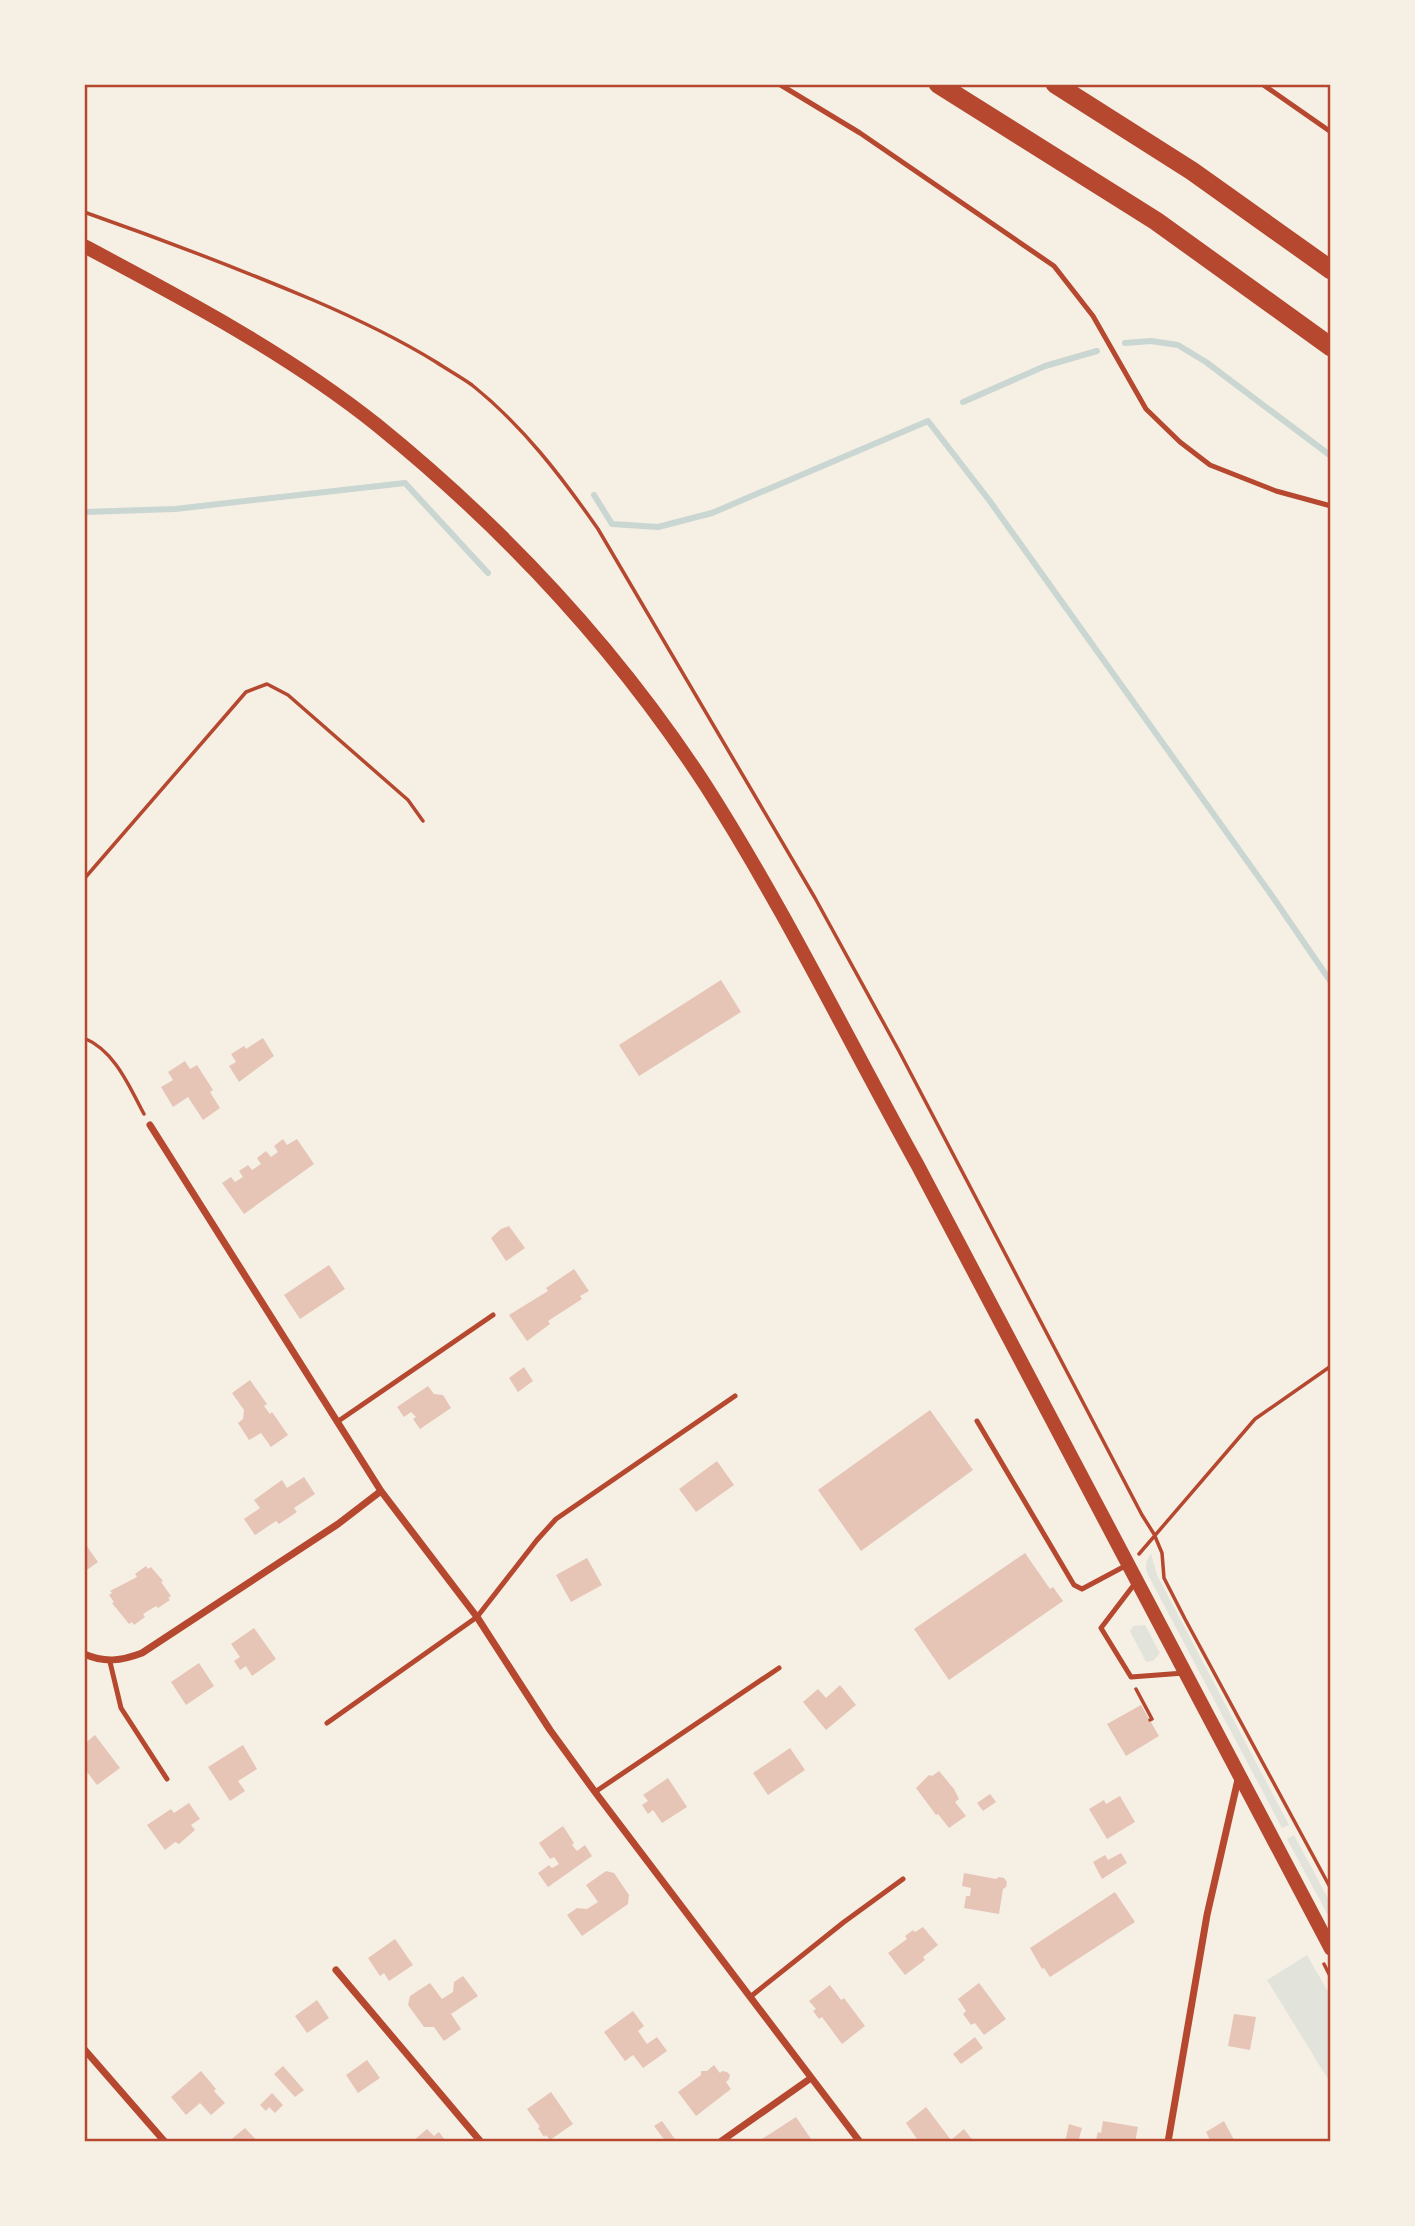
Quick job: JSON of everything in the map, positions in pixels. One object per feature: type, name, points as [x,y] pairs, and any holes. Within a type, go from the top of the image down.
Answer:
[{"type":"highway","points":[[938,84],[1156,221],[1331,347]]},
{"type":"highway","points":[[1055,84],[1192,171],[1331,270]]},
{"type":"main road","points":[[84,246],[200,308],[296,367],[376,424],[505,539],[583,623],[646,701],[705,784],[825,990],[1331,1949]]},
{"type":"street","points":[[150,1125],[381,1491],[477,1617],[550,1730],[595,1793],[860,2142]]},
{"type":"street","points":[[84,1654],[110,1662],[142,1653],[338,1524],[381,1491]]},
{"type":"street","points":[[1168,2142],[1207,1915],[1239,1775]]},
{"type":"street","points":[[336,1970],[481,2142]]},
{"type":"street","points":[[84,2049],[165,2142]]},
{"type":"street","points":[[720,2142],[811,2078]]},
{"type":"lane","points":[[779,84],[860,133],[1054,266],[1093,316],[1146,408],[1180,442],[1210,465],[1276,491],[1331,506]]},
{"type":"lane","points":[[1262,84],[1331,132]]},
{"type":"lane","points":[[337,1422],[493,1315]]},
{"type":"lane","points":[[327,1723],[477,1617],[556,1519],[735,1396]]},
{"type":"lane","points":[[977,1421],[1074,1585],[1082,1589],[1127,1565]]},
{"type":"lane","points":[[1136,1582],[1101,1628],[1131,1678],[1185,1673]]},
{"type":"lane","points":[[110,1662],[121,1708],[167,1779]]},
{"type":"lane","points":[[595,1793],[779,1668]]},
{"type":"lane","points":[[750,1997],[903,1879]]},
{"type":"path","points":[[84,878],[246,692],[267,684],[288,695],[388,782],[408,800],[423,821]]},
{"type":"path","points":[[84,1038],[94,1042],[114,1061],[150,1125]]},
{"type":"path","points":[[1127,1565],[1137,1557],[1255,1419],[1331,1366]]},
{"type":"path","points":[[1142,1702],[1152,1719],[1150,1720]]},
{"type":"path","points":[[1290,1830],[1296,1826]]},
{"type":"shaded area","points":[[1151,1554],[1157,1575],[1289,1825],[1282,1828],[1148,1575],[1146,1564]]},
{"type":"shaded area","points":[[1145,1625],[1160,1653],[1153,1661],[1146,1662],[1130,1631],[1133,1626]]},
{"type":"shaded area","points":[[1294,1835],[1331,1904],[1331,1921],[1287,1839]]},
{"type":"shaded area","points":[[1307,1955],[1331,1997],[1331,2084],[1267,1980]]},
{"type":"building","points":[[721,980],[741,1012],[639,1076],[619,1045]]},
{"type":"building","points":[[263,1038],[274,1056],[239,1082],[229,1066],[236,1062],[231,1054],[244,1046],[246,1049]]},
{"type":"building","points":[[185,1061],[190,1069],[197,1065],[213,1090],[210,1092],[220,1108],[203,1120],[188,1097],[173,1107],[161,1087],[173,1080],[168,1072]]},
{"type":"building","points":[[283,1139],[287,1145],[297,1139],[314,1164],[244,1214],[222,1183],[231,1177],[235,1182],[243,1177],[239,1171],[248,1165],[252,1170],[261,1164],[257,1158],[266,1151],[271,1157],[278,1152],[274,1146]]},
{"type":"building","points":[[509,1226],[525,1248],[506,1261],[491,1238]]},
{"type":"building","points":[[329,1265],[345,1289],[300,1319],[284,1295]]},
{"type":"building","points":[[574,1269],[589,1291],[580,1296],[582,1299],[548,1321],[550,1324],[527,1341],[509,1315],[548,1291],[546,1288]]},
{"type":"building","points":[[524,1367],[533,1381],[518,1392],[509,1378]]},
{"type":"building","points":[[250,1380],[267,1404],[264,1406],[270,1414],[272,1412],[288,1435],[271,1447],[261,1433],[249,1440],[238,1423],[243,1419],[244,1410],[232,1393]]},
{"type":"building","points":[[428,1386],[434,1394],[443,1395],[451,1408],[420,1429],[411,1412],[404,1417],[397,1407]]},
{"type":"building","points":[[930,1410],[973,1470],[861,1551],[818,1490]]},
{"type":"building","points":[[717,1461],[734,1485],[696,1512],[679,1489]]},
{"type":"building","points":[[304,1477],[315,1494],[294,1508],[297,1512],[279,1524],[276,1521],[255,1535],[244,1519],[260,1508],[254,1500],[282,1480],[287,1488]]},
{"type":"building","points":[[84,1542],[98,1562],[84,1572]]},
{"type":"building","points":[[1025,1553],[1050,1589],[1053,1587],[1063,1601],[949,1680],[914,1629]]},
{"type":"building","points":[[587,1558],[602,1585],[571,1602],[556,1575]]},
{"type":"building","points":[[146,1566],[148,1569],[151,1567],[163,1581],[161,1582],[171,1596],[168,1598],[170,1600],[143,1614],[145,1617],[134,1625],[132,1622],[129,1624],[112,1603],[114,1602],[109,1595],[112,1593],[110,1591],[137,1577],[135,1574]]},
{"type":"building","points":[[254,1628],[276,1659],[252,1676],[246,1666],[240,1670],[234,1661],[240,1657],[231,1644]]},
{"type":"building","points":[[199,1663],[214,1686],[186,1705],[171,1682]]},
{"type":"building","points":[[840,1685],[856,1705],[826,1730],[803,1702],[818,1689],[826,1698]]},
{"type":"building","points":[[1141,1705],[1159,1736],[1126,1756],[1107,1724]]},
{"type":"building","points":[[95,1735],[120,1768],[97,1785],[84,1768],[84,1744]]},
{"type":"building","points":[[243,1745],[257,1769],[238,1781],[245,1791],[230,1801],[208,1767]]},
{"type":"building","points":[[790,1748],[805,1770],[768,1795],[753,1773]]},
{"type":"building","points":[[939,1771],[954,1789],[959,1799],[955,1802],[966,1816],[949,1828],[916,1788],[929,1775]]},
{"type":"building","points":[[668,1778],[687,1807],[662,1823],[653,1810],[648,1814],[642,1805],[648,1801],[643,1795]]},
{"type":"building","points":[[990,1794],[996,1802],[983,1811],[977,1803]]},
{"type":"building","points":[[1120,1796],[1135,1822],[1107,1839],[1089,1809],[1104,1800],[1106,1804]]},
{"type":"building","points":[[189,1803],[200,1819],[191,1825],[195,1830],[179,1844],[175,1842],[165,1850],[147,1825],[171,1809],[174,1813]]},
{"type":"building","points":[[563,1826],[577,1851],[585,1845],[592,1856],[548,1887],[538,1873],[549,1865],[552,1868],[559,1864],[554,1857],[550,1859],[539,1843]]},
{"type":"building","points":[[1121,1853],[1127,1863],[1102,1879],[1093,1862],[1105,1855],[1108,1860]]},
{"type":"building","points":[[606,1871],[614,1873],[629,1895],[628,1904],[582,1936],[567,1915],[577,1908],[587,1909],[598,1902],[586,1885]]},
{"type":"building","points":[[964,1873],[1004,1878],[1007,1882],[1003,1889],[999,1914],[964,1908],[971,1888],[962,1886]]},
{"type":"building","points":[[1115,1892],[1135,1922],[1050,1977],[1030,1948]]},
{"type":"building","points":[[923,1927],[938,1945],[923,1957],[925,1960],[905,1975],[888,1953],[907,1939],[905,1936],[913,1930],[915,1932]]},
{"type":"building","points":[[395,1939],[413,1965],[389,1981],[384,1973],[380,1976],[368,1958]]},
{"type":"building","points":[[463,1976],[478,1996],[451,2014],[461,2029],[444,2041],[434,2027],[424,2027],[408,2005],[410,1996],[430,1983],[442,1999],[453,1992],[454,1982]]},
{"type":"building","points":[[979,1983],[1006,2019],[984,2035],[975,2023],[971,2025],[963,2014],[966,2011],[958,1999]]},
{"type":"building","points":[[830,1985],[841,2000],[844,1998],[865,2026],[842,2044],[822,2017],[819,2019],[813,2011],[816,2009],[809,2001]]},
{"type":"building","points":[[317,2000],[329,2018],[307,2033],[295,2016]]},
{"type":"building","points":[[633,2011],[644,2026],[638,2031],[647,2044],[657,2037],[667,2051],[643,2068],[633,2055],[625,2061],[604,2032]]},
{"type":"building","points":[[1234,2014],[1256,2017],[1250,2050],[1228,2046]]},
{"type":"building","points":[[975,2037],[983,2048],[961,2064],[953,2054]]},
{"type":"building","points":[[367,2060],[380,2078],[358,2093],[346,2075]]},
{"type":"building","points":[[714,2065],[720,2073],[727,2072],[730,2075],[726,2082],[731,2089],[696,2116],[678,2092],[701,2075],[701,2071],[707,2071]]},
{"type":"building","points":[[283,2066],[304,2090],[295,2097],[274,2074]]},
{"type":"building","points":[[201,2071],[225,2103],[211,2115],[200,2103],[186,2115],[171,2097]]},
{"type":"building","points":[[551,2092],[573,2124],[550,2140],[546,2135],[544,2137],[527,2109]]},
{"type":"building","points":[[272,2093],[283,2105],[275,2113],[269,2107],[266,2111],[260,2105]]},
{"type":"building","points":[[926,2107],[951,2140],[964,2129],[974,2142],[919,2142],[906,2123]]},
{"type":"building","points":[[796,2117],[813,2142],[763,2142],[762,2139]]},
{"type":"building","points":[[662,2121],[677,2142],[666,2142],[654,2126]]},
{"type":"building","points":[[1103,2121],[1138,2127],[1135,2142],[1096,2140],[1098,2132],[1101,2133]]},
{"type":"building","points":[[1224,2121],[1235,2142],[1211,2142],[1206,2132]]},
{"type":"building","points":[[1069,2124],[1082,2128],[1078,2142],[1065,2142]]},
{"type":"building","points":[[245,2128],[258,2142],[228,2142]]},
{"type":"building","points":[[427,2129],[434,2136],[439,2132],[445,2140],[412,2142]]},
{"type":"waterway","points":[[1125,343],[1151,341],[1178,345],[1206,362],[1331,456]]},
{"type":"waterway","points":[[963,402],[1045,366],[1097,351]]},
{"type":"waterway","points":[[594,495],[612,524],[658,527],[712,513],[928,421],[989,500],[1331,982]]},
{"type":"waterway","points":[[84,512],[175,509],[405,483],[488,573]]}]
